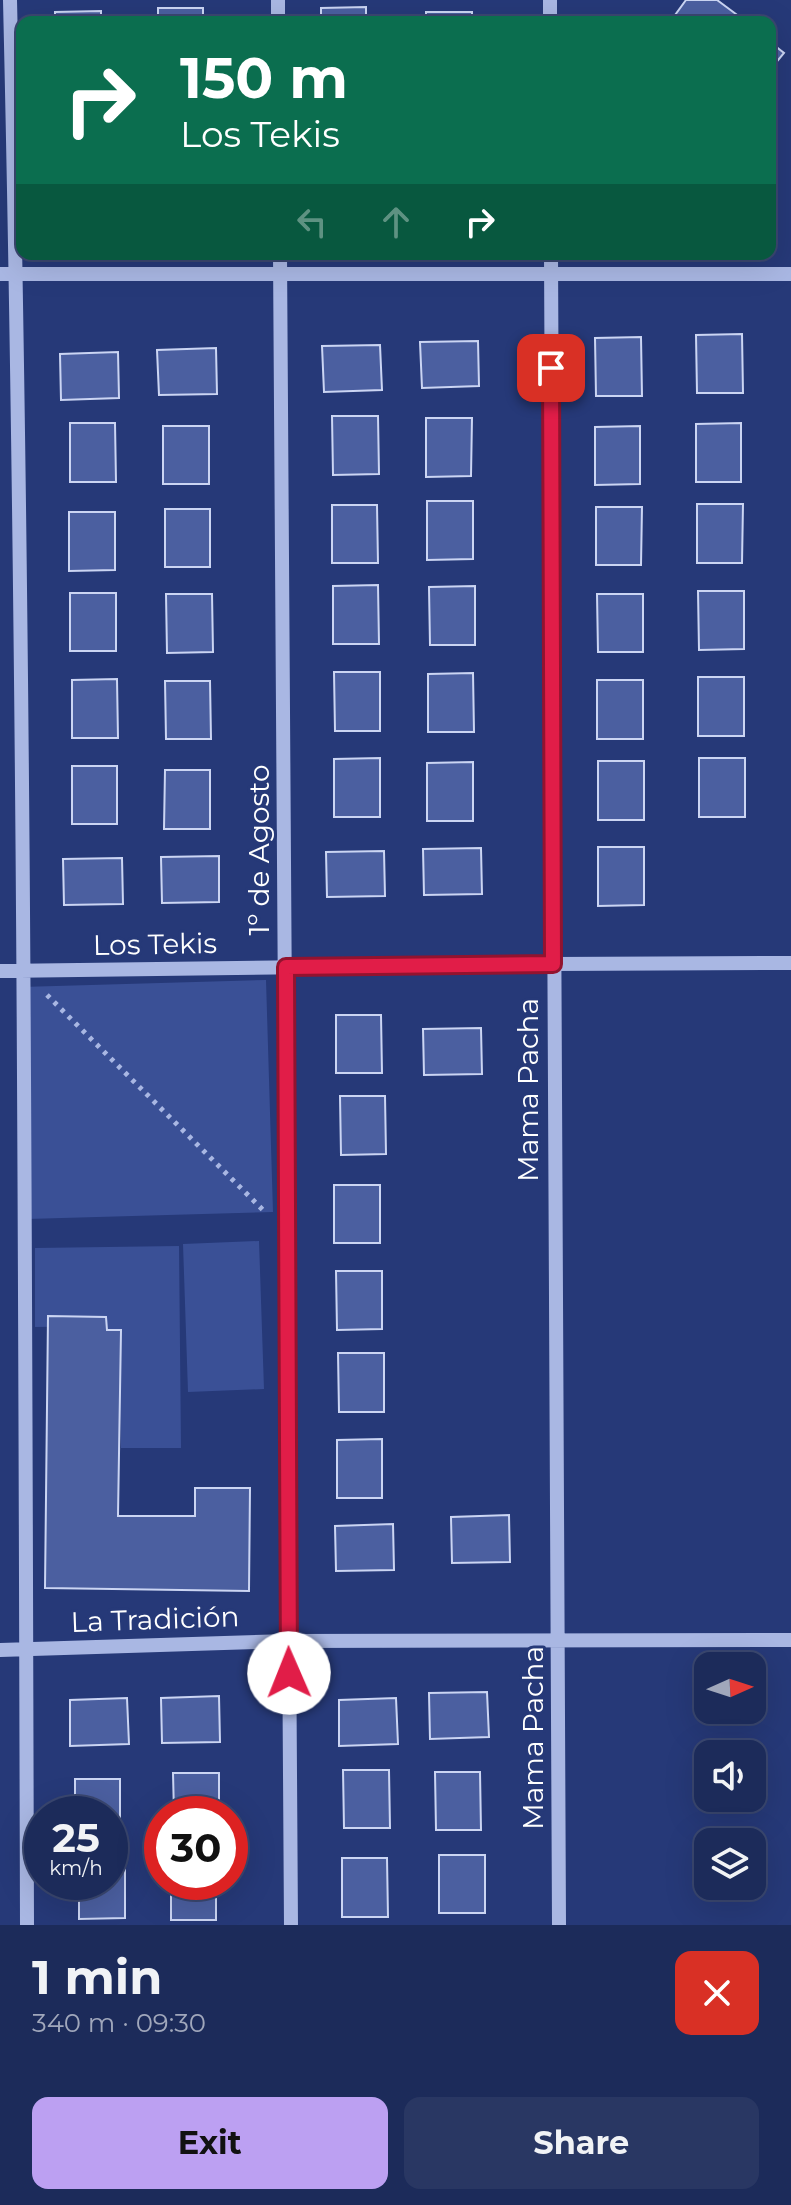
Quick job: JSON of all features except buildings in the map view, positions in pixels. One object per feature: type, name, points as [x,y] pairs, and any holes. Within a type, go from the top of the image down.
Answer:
[{"type":"street","points":[[10,0],[25,972],[27,1925]]},
{"type":"street","name":"1º de Agosto","points":[[280,260],[291,1925]]},
{"type":"street","name":"Mama Pacha","points":[[551,260],[559,1925]]},
{"type":"street","points":[[0,274],[791,274]]},
{"type":"street","name":"Los Tekis","points":[[0,971],[791,963]]},
{"type":"street","name":"La Tradición","points":[[0,1650],[288,1641],[791,1640]]},
{"type":"path","points":[[25,972],[287,1234]]},
{"type":"shaded area","points":[[266,980],[273,1212],[27,1219],[21,987]]},
{"type":"shaded area","points":[[259,1241],[264,1389],[188,1392],[183,1244]]},
{"type":"shaded area","points":[[179,1246],[181,1448],[121,1448],[119,1338],[108,1337],[107,1326],[35,1327],[35,1248]]},
{"type":"route","points":[[289,1673],[286,967],[553,964],[551,368]]}]
